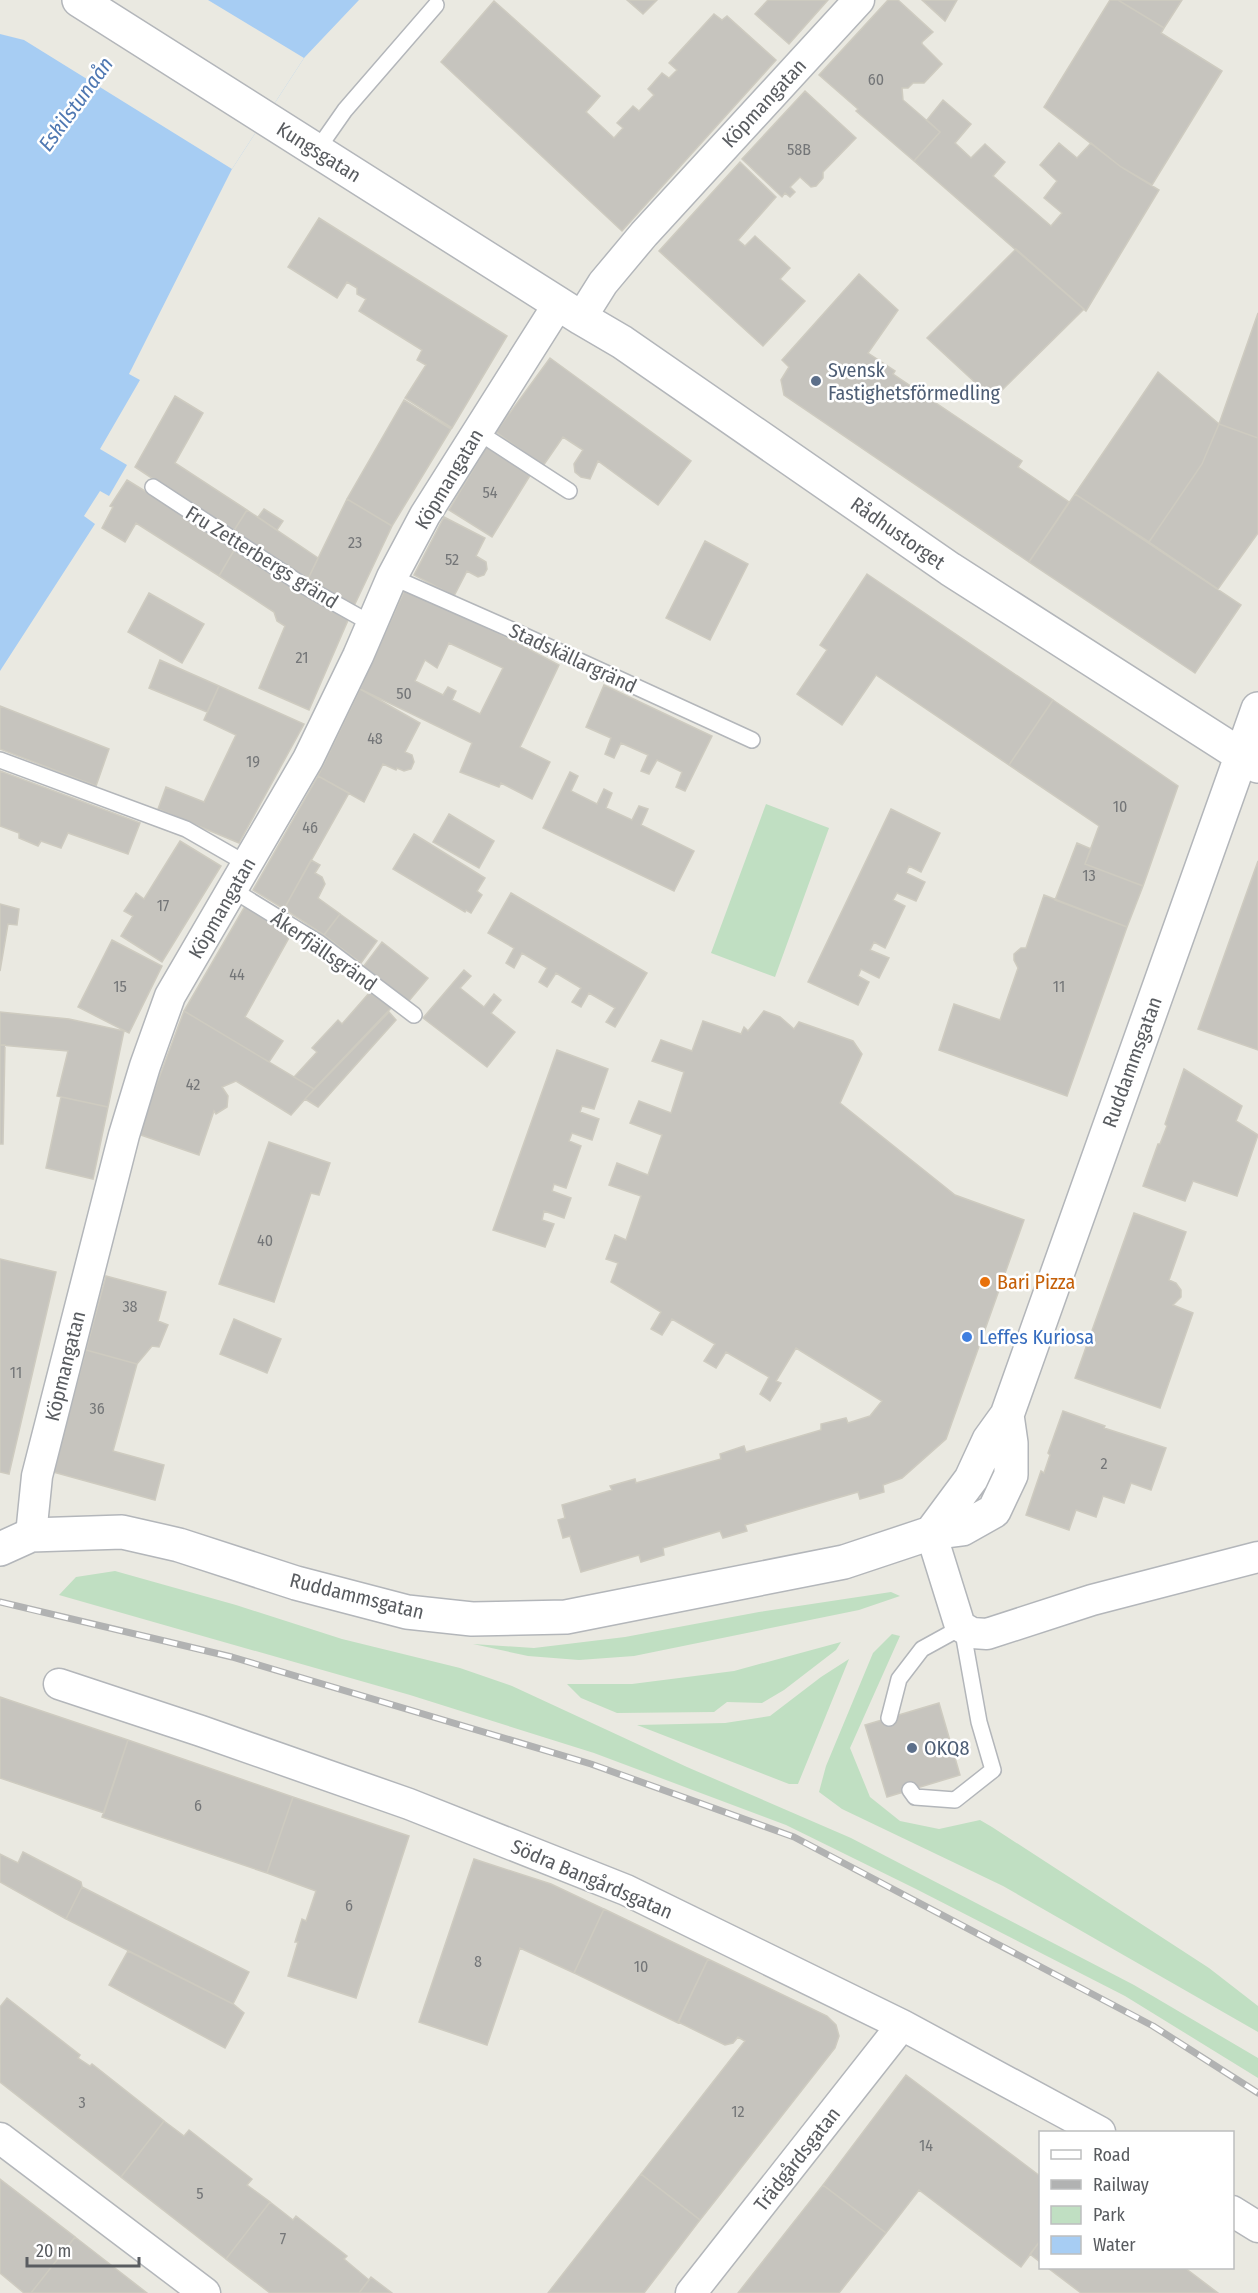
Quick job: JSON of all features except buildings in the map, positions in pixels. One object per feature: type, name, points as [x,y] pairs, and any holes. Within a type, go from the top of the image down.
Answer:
[{"type":"street","name":"Kungsgatan","points":[[79,0],[570,311]]},
{"type":"street","name":"Köpmangatan","points":[[31,1535],[37,1476],[121,1146],[145,1066],[171,996],[308,759],[392,577],[425,515],[478,432],[570,311],[603,282],[644,234],[859,0]]},
{"type":"street","name":"Rådhustorget","points":[[570,311],[622,342],[950,569],[1250,760]]},
{"type":"street","name":"Ruddammsgatan","points":[[31,1535],[122,1532],[179,1545],[296,1583],[407,1612],[472,1619],[566,1617],[844,1562],[931,1533],[971,1479],[989,1440],[1007,1415],[1250,760],[1258,709]]},
{"type":"street","points":[[931,1533],[960,1626],[972,1633],[987,1634],[1092,1600],[1258,1557]]},
{"type":"street","points":[[0,1549],[31,1535]]},
{"type":"street","name":"Södra Bangårdsgatan","points":[[59,1684],[409,1804],[626,1890],[902,2025],[1096,2131]]},
{"type":"street","name":"Trädgårdsgatan","points":[[691,2293],[902,2025]]},
{"type":"street","points":[[0,2138],[205,2293]]},
{"type":"street","points":[[1234,2212],[1258,2227]]},
{"type":"lane","points":[[317,150],[345,110],[436,5]]},
{"type":"lane","points":[[478,432],[568,491]]},
{"type":"lane","name":"Fru Zetterbergs gränd","points":[[153,487],[304,586],[372,624]]},
{"type":"lane","name":"Stadskällargränd","points":[[392,577],[752,740]]},
{"type":"lane","name":"Åkerfjällsgränd","points":[[0,760],[186,829],[319,943],[414,1015]]},
{"type":"lane","points":[[889,1718],[898,1679],[922,1649],[962,1627],[979,1722],[993,1770],[955,1800],[915,1797],[910,1790]]},
{"type":"green space","points":[[766,804],[829,828],[775,977],[711,953]]},
{"type":"green space","points":[[115,1571],[236,1605],[342,1639],[460,1668],[512,1686],[687,1767],[851,1838],[1134,1985],[1258,2058],[1258,2078],[1125,1996],[786,1825],[594,1753],[410,1695],[59,1595],[76,1577]]},
{"type":"green space","points":[[891,1592],[900,1596],[859,1610],[634,1656],[579,1660],[528,1656],[473,1644],[534,1648],[625,1637],[759,1612]]},
{"type":"green space","points":[[892,1634],[900,1636],[850,1748],[870,1797],[900,1821],[939,1829],[980,1820],[992,1827],[1209,1968],[1258,2006],[1258,2032],[1003,1886],[842,1809],[819,1792],[826,1766],[873,1653]]},
{"type":"green space","points":[[841,1642],[836,1650],[784,1690],[762,1703],[727,1702],[714,1712],[617,1713],[581,1698],[567,1684],[632,1684],[734,1671]]},
{"type":"green space","points":[[849,1659],[798,1784],[789,1784],[637,1725],[725,1723],[770,1716]]},
{"type":"water","name":"Eskilstunaån","points":[[0,0],[359,0],[304,58],[232,169],[129,374],[140,380],[100,449],[127,465],[109,496],[100,491],[84,516],[95,524],[0,671]]},
{"type":"pier","points":[[0,0],[208,0],[304,58],[232,169],[24,40],[0,34]]},
{"type":"railway","points":[[0,1602],[232,1657],[591,1764],[794,1837],[1153,2026],[1258,2093]]},
{"type":"place","name":"Svensk Fastighetsförmedling","points":[[816,381]]},
{"type":"place","name":"Bari Pizza","points":[[985,1282]]},
{"type":"place","name":"Leffes Kuriosa","points":[[967,1337]]},
{"type":"place","name":"OKQ8","points":[[912,1748]]}]
